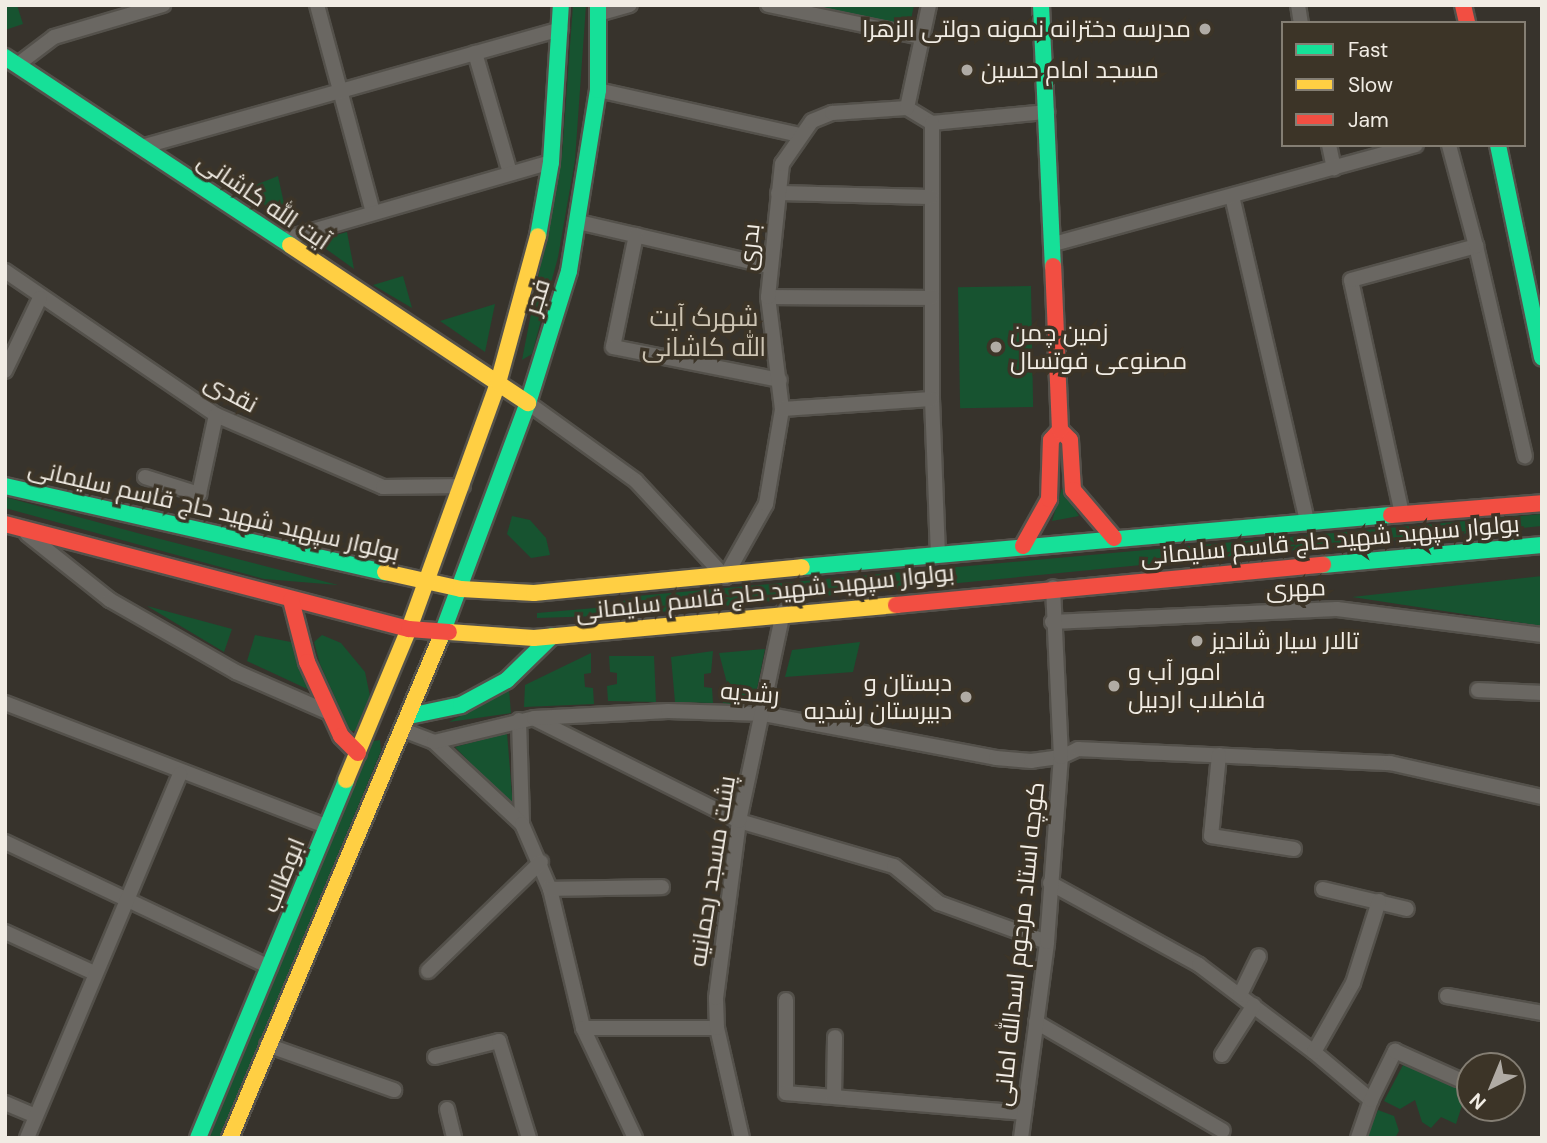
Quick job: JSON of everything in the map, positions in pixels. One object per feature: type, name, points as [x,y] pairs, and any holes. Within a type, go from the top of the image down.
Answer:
[{"type":"main road","name":"فجر","points":[[409,629],[463,486],[498,383],[533,262],[551,162],[561,5]]},
{"type":"main road","points":[[1041,5],[1054,244],[1060,430],[1070,440],[1073,489],[1114,538]]},
{"type":"main road","name":"فجر","points":[[442,635],[528,403],[569,271],[598,90],[598,10]]},
{"type":"main road","name":"آیت الله کاشانی","points":[[11,61],[528,403]]},
{"type":"main road","points":[[1498,147],[1542,358]]},
{"type":"main road","points":[[1023,546],[1049,499],[1051,440],[1060,430]]},
{"type":"main road","name":"بولوار سپهبد شهید حاج قاسم سلیمانی","points":[[5,486],[426,582],[461,589],[534,593],[725,577],[1023,546],[1542,503]]},
{"type":"main road","name":"بولوار سپهبد شهید حاج قاسم سلیمانی","points":[[13,526],[292,600],[442,635],[552,636],[1053,587],[1542,545]]},
{"type":"main road","points":[[292,600],[307,662],[341,736],[358,752]]},
{"type":"main road","name":"ابوطالب","points":[[198,1138],[409,629]]},
{"type":"main road","points":[[230,1138],[442,635]]},
{"type":"main road","points":[[406,723],[461,705],[507,680],[552,636]]},
{"type":"street","points":[[11,61],[54,37],[163,5]]},
{"type":"street","points":[[317,5],[373,212]]},
{"type":"street","points":[[598,10],[630,5]]},
{"type":"street","points":[[768,5],[921,37]]},
{"type":"street","points":[[929,5],[907,108],[932,123],[1047,112]]},
{"type":"street","points":[[141,147],[561,29]]},
{"type":"street","points":[[475,53],[510,173]]},
{"type":"street","points":[[598,90],[799,135]]},
{"type":"street","name":"بدری","points":[[725,577],[766,504],[782,408],[768,298],[769,266],[782,164],[799,135],[812,121],[832,113],[907,108]]},
{"type":"street","points":[[932,123],[932,399],[938,555]]},
{"type":"street","points":[[1329,147],[1334,168]]},
{"type":"street","points":[[1054,244],[1409,147]]},
{"type":"street","points":[[1449,147],[1476,246],[1525,456]]},
{"type":"street","points":[[281,240],[551,162]]},
{"type":"street","points":[[778,193],[931,197]]},
{"type":"street","points":[[1232,196],[1307,522]]},
{"type":"street","points":[[578,222],[769,266]]},
{"type":"street","points":[[636,235],[613,347],[779,380]]},
{"type":"street","points":[[1402,514],[1352,281],[1476,246]]},
{"type":"street","name":"نقدی","points":[[5,271],[40,298],[216,415],[383,487],[463,486]]},
{"type":"street","points":[[6,367],[40,298]]},
{"type":"street","points":[[768,298],[932,298]]},
{"type":"street","points":[[782,408],[932,399]]},
{"type":"street","points":[[528,403],[636,481],[725,577]]},
{"type":"street","points":[[145,477],[199,494],[216,415]]},
{"type":"street","points":[[13,526],[110,600],[236,672],[330,713]]},
{"type":"street","name":"کوچه استاد مرحوم اسدالله امانی","points":[[1021,1138],[1047,942],[1062,757],[1052,622],[1053,587]]},
{"type":"street","name":"مهری","points":[[1052,622],[1337,609],[1542,635]]},
{"type":"street","name":"پشت مسجد رحمانیه","points":[[742,1138],[717,1028],[716,998],[738,821],[764,714],[783,612]]},
{"type":"street","points":[[1478,690],[1542,693]]},
{"type":"street","points":[[5,703],[180,774],[328,827]]},
{"type":"street","name":"رشدیه","points":[[434,742],[534,718],[668,711],[764,714],[996,758],[1062,757],[1078,749],[1390,763],[1542,797]]},
{"type":"street","points":[[534,718],[738,821],[894,866],[939,902],[1047,942]]},
{"type":"street","points":[[519,720],[522,824]]},
{"type":"street","points":[[406,723],[434,742],[522,824],[541,862],[550,889],[583,1028],[634,1137]]},
{"type":"street","points":[[1219,755],[1211,836],[1294,849]]},
{"type":"street","points":[[27,1138],[94,973],[180,774]]},
{"type":"street","points":[[5,842],[270,967]]},
{"type":"street","points":[[428,971],[541,862]]},
{"type":"street","points":[[1052,884],[1199,965],[1314,1052],[1371,1100]]},
{"type":"street","points":[[550,889],[662,887]]},
{"type":"street","points":[[1324,889],[1407,909]]},
{"type":"street","points":[[1314,1052],[1353,983],[1379,901]]},
{"type":"street","points":[[5,932],[94,973]]},
{"type":"street","points":[[1240,995],[1259,956]]},
{"type":"street","points":[[1447,996],[1542,1013]]},
{"type":"street","points":[[786,1000],[786,1093],[1024,1112]]},
{"type":"street","points":[[1222,1055],[1254,1005]]},
{"type":"street","points":[[1036,1022],[1223,1131]]},
{"type":"street","points":[[583,1028],[717,1028]]},
{"type":"street","points":[[834,1096],[835,1037]]},
{"type":"street","points":[[435,1057],[499,1041],[529,1138]]},
{"type":"street","points":[[267,1045],[394,1090]]},
{"type":"street","points":[[1358,1138],[1371,1100],[1395,1051],[1456,1078]]},
{"type":"street","points":[[5,1103],[35,1116]]},
{"type":"street","points":[[447,1110],[454,1138]]},
{"type":"green space","points":[[17,5],[23,24],[5,30],[5,7]]},
{"type":"green space","points":[[573,5],[586,5],[575,160],[558,257],[532,354],[522,360],[562,155]]},
{"type":"green space","points":[[795,5],[914,5],[909,29]]},
{"type":"green space","points":[[278,176],[288,222],[243,190]]},
{"type":"green space","points":[[347,232],[354,269],[315,241]]},
{"type":"green space","points":[[403,276],[412,308],[373,285]]},
{"type":"green space","name":"زمین چمن مصنوعی فوتسال","points":[[1031,286],[1033,407],[960,408],[958,287]]},
{"type":"green space","points":[[495,304],[485,352],[440,321]]},
{"type":"green space","points":[[1062,488],[1079,516],[1052,521]]},
{"type":"green space","points":[[5,497],[338,585],[264,579],[5,508]]},
{"type":"green space","points":[[1542,514],[1542,526],[630,615],[537,618],[537,613],[607,607],[637,596]]},
{"type":"green space","points":[[512,516],[530,520],[546,538],[550,555],[531,558],[507,534]]},
{"type":"green space","points":[[1542,576],[1542,626],[1352,597]]},
{"type":"green space","points":[[147,606],[232,629],[224,652]]},
{"type":"green space","points":[[255,635],[296,643],[316,693],[247,661]]},
{"type":"green space","points":[[322,635],[341,643],[365,672],[371,701],[360,731],[350,731],[320,664],[314,642]]},
{"type":"green space","points":[[860,642],[853,672],[785,677],[792,650]]},
{"type":"green space","points":[[765,649],[753,709],[723,703],[721,688],[728,687],[719,653]]},
{"type":"green space","points":[[713,651],[711,673],[704,674],[704,687],[712,688],[713,703],[675,702],[671,657]]},
{"type":"green space","points":[[591,653],[591,673],[584,674],[585,687],[593,688],[594,704],[524,707],[525,685]]},
{"type":"green space","points":[[609,656],[654,656],[656,702],[608,701],[607,686],[617,684],[617,673],[610,672]]},
{"type":"green space","points":[[509,690],[511,713],[449,722]]},
{"type":"green space","points":[[507,733],[513,807],[455,747]]},
{"type":"green space","points":[[380,740],[381,751],[220,1138],[209,1138],[373,741]]},
{"type":"green space","points":[[1403,1065],[1456,1086],[1457,1122],[1456,1124],[1441,1117],[1431,1128],[1422,1122],[1415,1100],[1400,1109],[1384,1101]]},
{"type":"green space","points":[[1378,1110],[1394,1116],[1399,1131],[1395,1138],[1366,1138]]},
{"type":"traffic: fast","points":[[538,236],[551,162],[561,5]]},
{"type":"traffic: fast","points":[[440,639],[528,403],[569,271],[598,90],[598,5]]},
{"type":"traffic: fast","points":[[1041,5],[1053,266]]},
{"type":"traffic: fast","points":[[5,57],[290,245]]},
{"type":"traffic: fast","points":[[1498,147],[1542,358]]},
{"type":"traffic: fast","points":[[5,486],[385,572]]},
{"type":"traffic: fast","points":[[802,567],[1391,515]]},
{"type":"traffic: fast","points":[[1323,565],[1542,545]]},
{"type":"traffic: fast","points":[[409,716],[461,705],[507,680],[552,636]]},
{"type":"traffic: fast","points":[[198,1138],[346,780]]},
{"type":"traffic: slow","points":[[346,780],[409,629],[498,383],[538,236]]},
{"type":"traffic: slow","points":[[290,245],[528,403]]},
{"type":"traffic: slow","points":[[385,572],[461,589],[534,593],[802,567]]},
{"type":"traffic: slow","points":[[449,632],[534,638],[896,605]]},
{"type":"traffic: slow","points":[[230,1138],[440,639]]},
{"type":"traffic: jam","points":[[1463,5],[1467,21]]},
{"type":"traffic: jam","points":[[1023,546],[1049,499],[1051,440],[1060,430],[1053,266]]},
{"type":"traffic: jam","points":[[1060,430],[1070,440],[1073,490],[1114,538]]},
{"type":"traffic: jam","points":[[1391,515],[1542,503]]},
{"type":"traffic: jam","points":[[5,524],[409,629],[449,632]]},
{"type":"traffic: jam","points":[[896,605],[1323,565]]},
{"type":"traffic: jam","points":[[291,600],[307,662],[341,736],[358,753]]},
{"type":"place","name":"مدرسه دخترانه نمونه دولتی الزهرا","points":[[1205,29]]},
{"type":"place","name":"مسجد امام حسین","points":[[967,70]]},
{"type":"place","name":"زمین چمن مصنوعی فوتسال","points":[[996,347]]},
{"type":"place","name":"تالار سیار شاندیز","points":[[1197,641]]},
{"type":"place","name":"امور آب و فاضلاب اردبیل","points":[[1114,686]]},
{"type":"place","name":"دبستان و دبیرستان رشدیه","points":[[966,697]]},
{"type":"district","name":"شهرک آیت الله کاشانی","points":[[704,333]]}]
